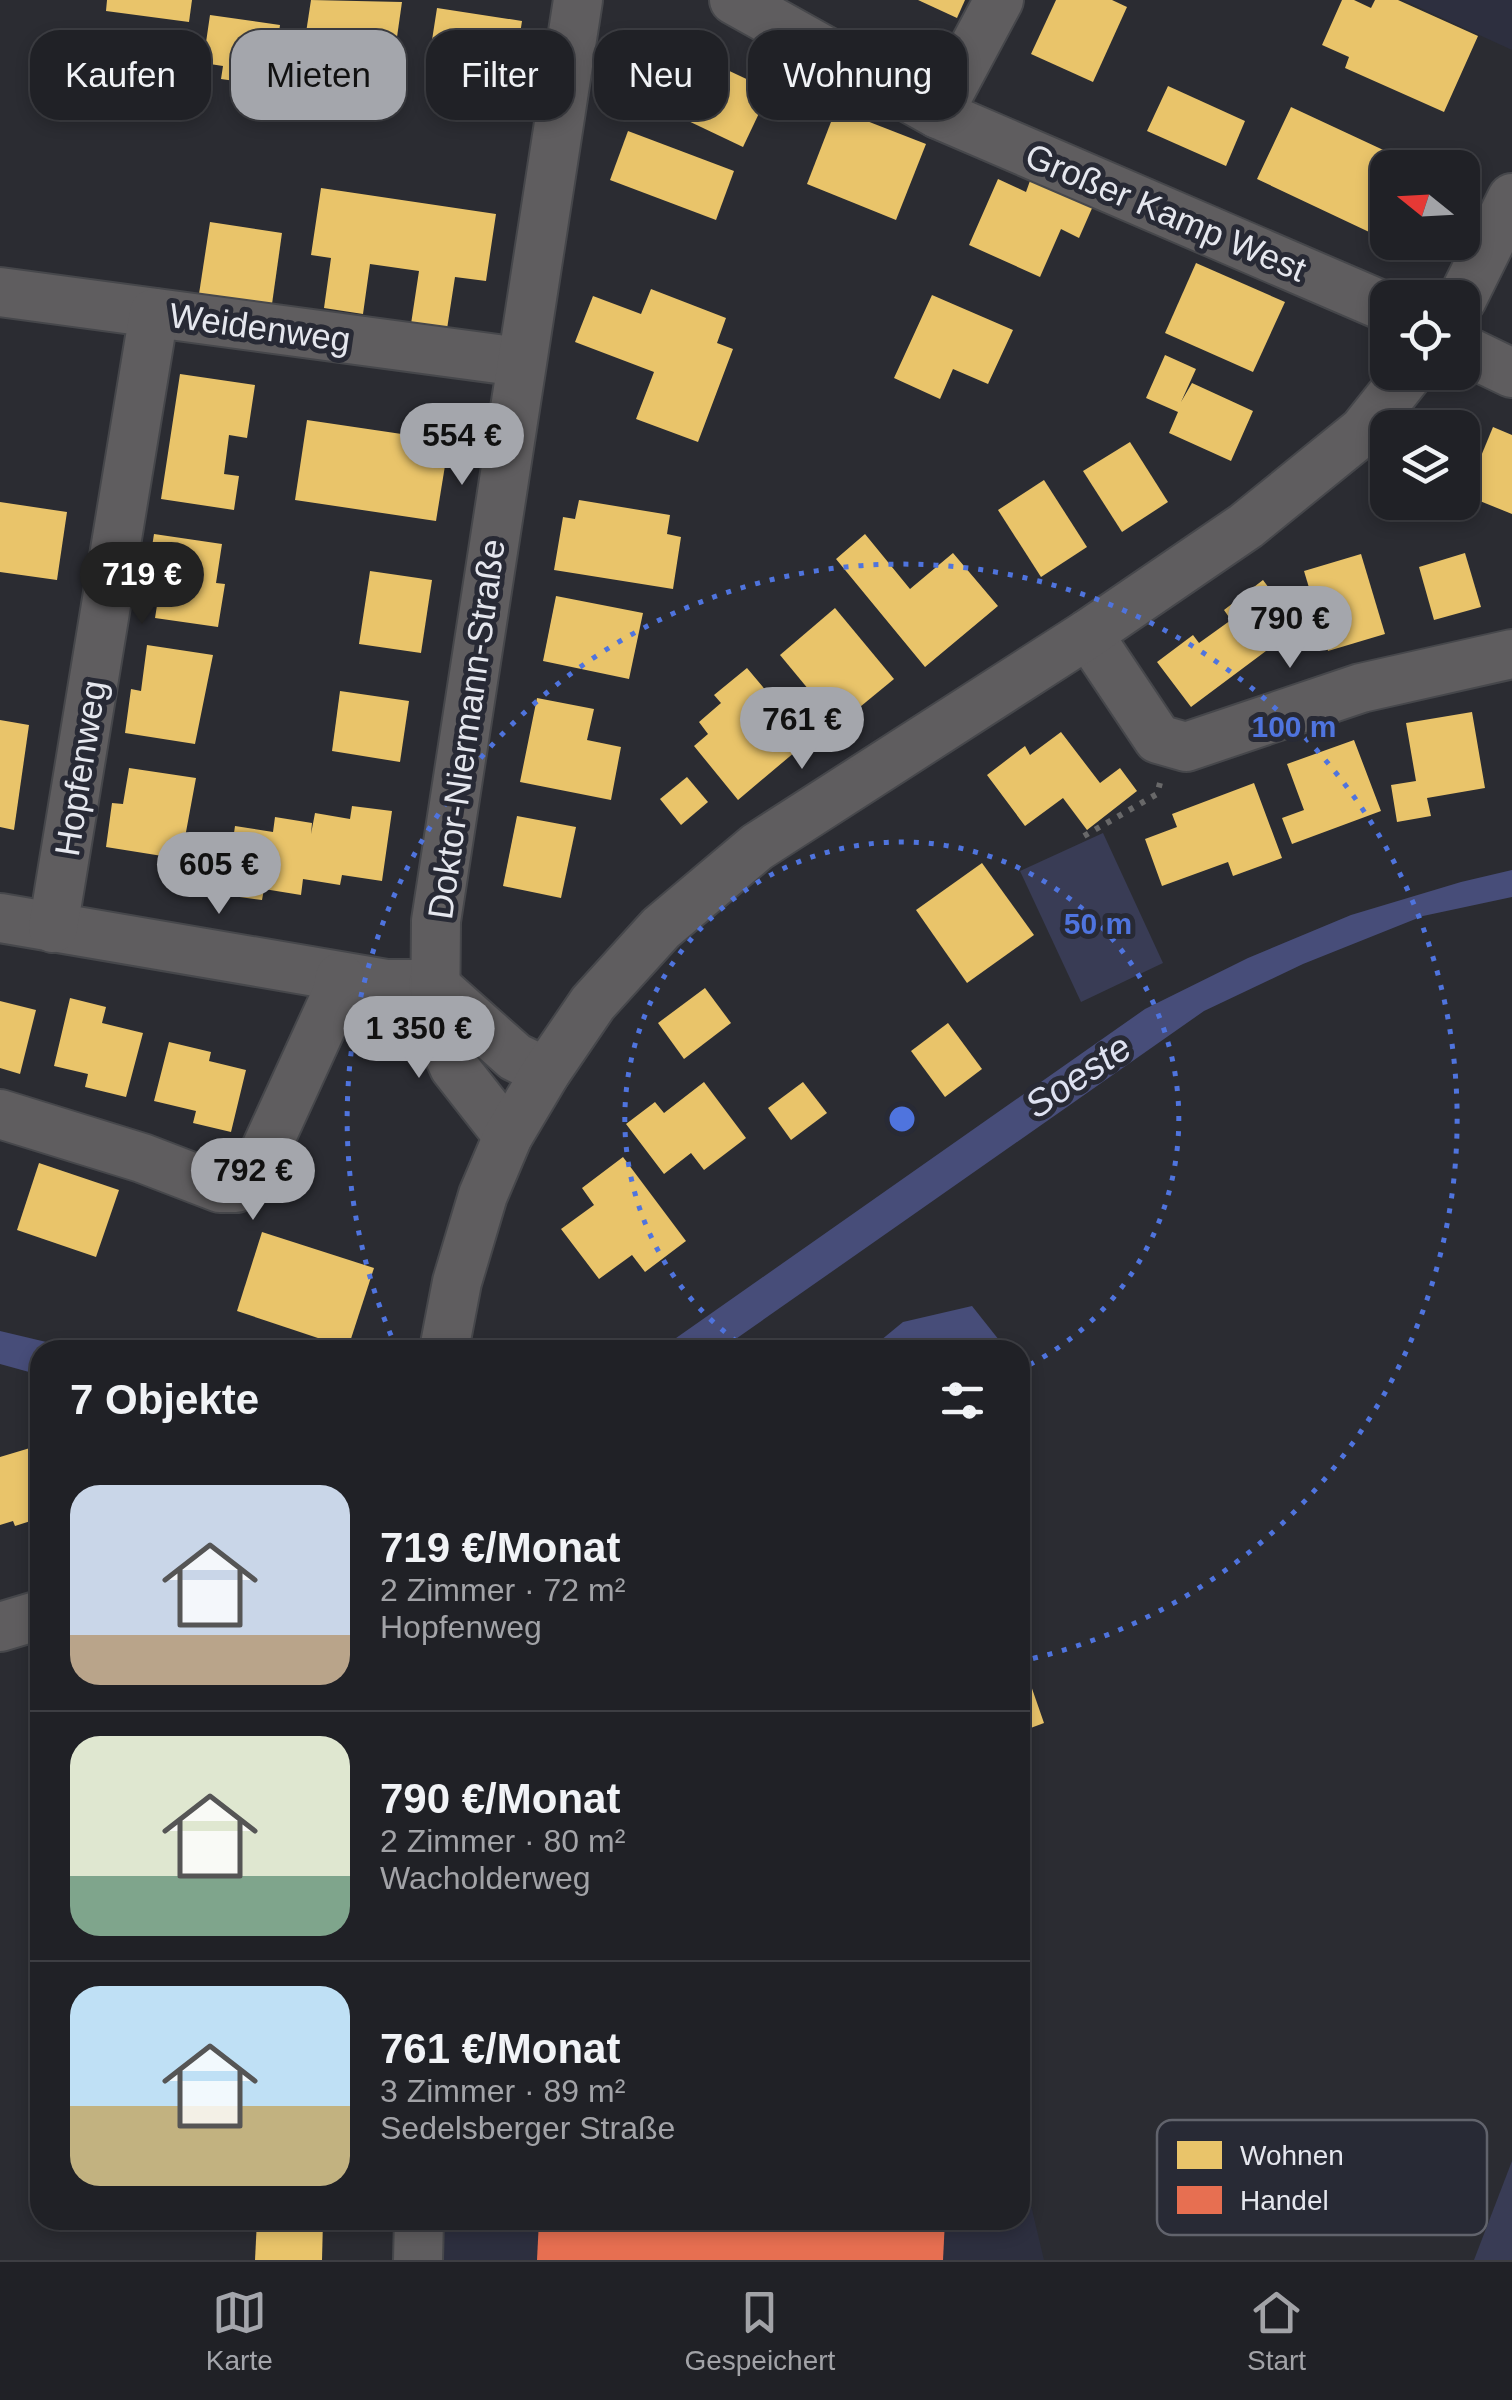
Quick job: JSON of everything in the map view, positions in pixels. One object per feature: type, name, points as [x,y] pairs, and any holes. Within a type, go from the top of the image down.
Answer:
[{"type":"street","name":"Doktor-Niermann-Straße","points":[[508,1136],[454,1066],[435,1024],[436,920],[578,0]]},
{"type":"street","name":"Großer Kamp West","points":[[734,0],[788,30]]},
{"type":"street","points":[[967,60],[999,0]]},
{"type":"street","name":"Großer Kamp West","points":[[952,120],[1370,300]]},
{"type":"street","points":[[1472,280],[1512,198]]},
{"type":"street","name":"Weidenweg","points":[[0,292],[520,362]]},
{"type":"street","name":"Hopfenweg","points":[[54,928],[154,313]]},
{"type":"street","points":[[1480,358],[1512,373]]},
{"type":"street","points":[[446,1340],[457,1282],[478,1212],[508,1136],[593,1003],[661,928],[757,847],[1088,634],[1246,526],[1363,431],[1396,390]]},
{"type":"street","points":[[1088,634],[1158,739],[1186,747],[1362,688],[1512,654]]},
{"type":"street","points":[[0,918],[340,977],[386,984],[433,984],[515,1057],[546,1072]]},
{"type":"street","points":[[0,1114],[142,1158],[220,1188],[236,1188],[252,1179],[337,993],[340,977]]},
{"type":"street","points":[[0,1627],[30,1619]]},
{"type":"street","points":[[418,2260],[419,2230]]},
{"type":"path","points":[[1084,836],[1157,794],[1172,743]]},
{"type":"shaded area","points":[[1403,0],[1512,0],[1512,50]]},
{"type":"shaded area","points":[[1103,833],[1163,963],[1081,1002],[1020,871]]},
{"type":"shaded area","points":[[1512,2161],[1512,2260],[1474,2260],[1484,2235],[1487,2235]]},
{"type":"shaded area","points":[[1030,2201],[1044,2260],[441,2260],[442,2230],[1030,2230]]},
{"type":"water","name":"Soeste","points":[[1512,870],[1512,897],[1423,916],[1303,964],[1204,1011],[734,1340],[673,1340],[1145,1009],[1248,958],[1351,915]]},
{"type":"water","points":[[972,1306],[999,1340],[881,1340],[903,1322]]},
{"type":"water","points":[[0,1331],[38,1340],[30,1340],[30,1372],[0,1364]]},
{"type":"building: Wohnen","points":[[107,0],[192,0],[189,22],[106,11]]},
{"type":"building: Wohnen","points":[[311,0],[402,2],[398,30],[306,30]]},
{"type":"building: Wohnen","points":[[918,0],[965,0],[957,18]]},
{"type":"building: Wohnen","points":[[1056,0],[1112,0],[1127,7],[1093,82],[1031,54]]},
{"type":"building: Wohnen","points":[[1342,0],[1354,0],[1371,8],[1375,0],[1398,0],[1478,36],[1444,112],[1345,68],[1349,57],[1322,45]]},
{"type":"building: Wohnen","points":[[437,8],[522,21],[521,30],[434,30]]},
{"type":"building: Wohnen","points":[[210,15],[280,25],[279,30],[231,30],[231,80],[221,79],[223,66],[211,64],[211,30],[208,30]]},
{"type":"building: Wohnen","points":[[728,70],[748,80],[748,120],[756,120],[743,147],[686,120],[728,120]]},
{"type":"building: Wohnen","points":[[1168,86],[1245,121],[1226,166],[1147,131]]},
{"type":"building: Wohnen","points":[[1291,107],[1383,150],[1370,150],[1370,232],[1257,179]]},
{"type":"building: Wohnen","points":[[832,120],[864,120],[926,144],[896,220],[807,184]]},
{"type":"building: Wohnen","points":[[628,131],[734,171],[716,220],[610,180]]},
{"type":"building: Wohnen","points":[[1031,178],[1093,206],[1079,238],[1061,229],[1040,277],[969,245],[998,179],[1026,192]]},
{"type":"building: Wohnen","points":[[321,188],[496,214],[486,281],[455,277],[447,329],[411,324],[419,271],[370,264],[363,314],[324,308],[331,258],[311,255]]},
{"type":"building: Wohnen","points":[[210,222],[282,233],[272,304],[199,294]]},
{"type":"building: Wohnen","points":[[1196,263],[1285,302],[1253,372],[1165,333]]},
{"type":"building: Wohnen","points":[[651,289],[726,318],[717,343],[733,349],[698,442],[636,419],[654,372],[575,342],[593,296],[641,314]]},
{"type":"building: Wohnen","points":[[932,295],[1013,330],[988,384],[953,369],[940,399],[894,378]]},
{"type":"building: Wohnen","points":[[1165,355],[1196,369],[1181,402],[1192,383],[1253,411],[1231,461],[1169,433],[1178,412],[1146,398]]},
{"type":"building: Wohnen","points":[[180,374],[255,385],[247,438],[229,435],[224,474],[239,476],[234,510],[161,499]]},
{"type":"building: Wohnen","points":[[307,420],[449,441],[436,521],[295,500]]},
{"type":"building: Wohnen","points":[[1493,427],[1512,435],[1512,514],[1480,501],[1480,459]]},
{"type":"building: Wohnen","points":[[1130,442],[1168,502],[1122,532],[1083,471]]},
{"type":"building: Wohnen","points":[[1044,480],[1087,547],[1041,577],[998,510]]},
{"type":"building: Wohnen","points":[[579,500],[670,515],[667,534],[681,537],[673,589],[554,570],[563,517],[575,519]]},
{"type":"building: Wohnen","points":[[0,502],[67,512],[57,580],[0,572]]},
{"type":"building: Wohnen","points":[[154,534],[222,544],[216,583],[225,584],[218,627],[155,618],[162,574],[148,572]]},
{"type":"building: Wohnen","points":[[865,534],[910,589],[953,553],[998,606],[925,667],[836,559]]},
{"type":"building: Wohnen","points":[[1465,553],[1481,607],[1434,620],[1419,567]]},
{"type":"building: Wohnen","points":[[1361,554],[1385,634],[1328,651],[1304,571]]},
{"type":"building: Wohnen","points":[[370,571],[432,580],[421,653],[359,644]]},
{"type":"building: Wohnen","points":[[1263,580],[1298,627],[1191,707],[1157,662],[1193,635],[1199,643],[1231,620],[1224,610]]},
{"type":"building: Wohnen","points":[[556,596],[643,613],[629,679],[543,661]]},
{"type":"building: Wohnen","points":[[835,608],[894,679],[838,725],[780,655]]},
{"type":"building: Wohnen","points":[[147,645],[213,655],[195,744],[125,733],[131,689],[141,691]]},
{"type":"building: Wohnen","points":[[747,668],[808,741],[738,800],[694,746],[708,734],[699,722],[721,703],[714,695]]},
{"type":"building: Wohnen","points":[[340,691],[409,701],[400,762],[332,751]]},
{"type":"building: Wohnen","points":[[537,698],[594,709],[587,740],[621,747],[611,800],[520,782]]},
{"type":"building: Wohnen","points":[[1472,712],[1485,788],[1427,798],[1431,816],[1397,822],[1391,785],[1416,781],[1406,723]]},
{"type":"building: Wohnen","points":[[0,720],[29,725],[14,830],[0,827]]},
{"type":"building: Wohnen","points":[[1061,732],[1100,783],[1120,768],[1137,791],[1087,830],[1063,798],[1025,826],[987,775],[1025,746],[1030,755]]},
{"type":"building: Wohnen","points":[[1354,740],[1381,811],[1292,844],[1282,818],[1304,810],[1287,764]]},
{"type":"building: Wohnen","points":[[129,768],[196,778],[181,859],[106,847],[112,803],[123,804]]},
{"type":"building: Wohnen","points":[[687,777],[708,802],[681,825],[660,799]]},
{"type":"building: Wohnen","points":[[1254,783],[1282,858],[1233,876],[1228,862],[1162,886],[1145,839],[1177,827],[1172,814]]},
{"type":"building: Wohnen","points":[[352,806],[392,811],[382,881],[342,875],[340,885],[303,879],[301,895],[264,889],[262,900],[225,895],[235,826],[273,832],[275,817],[312,823],[311,834],[315,813],[350,819]]},
{"type":"building: Wohnen","points":[[517,816],[576,827],[561,898],[503,886]]},
{"type":"building: Wohnen","points":[[982,863],[1034,935],[967,983],[916,910]]},
{"type":"building: Wohnen","points":[[705,988],[731,1023],[684,1059],[658,1023]]},
{"type":"building: Wohnen","points":[[70,998],[106,1007],[102,1023],[143,1033],[126,1097],[85,1087],[88,1074],[54,1066]]},
{"type":"building: Wohnen","points":[[0,1001],[36,1010],[20,1074],[0,1068]]},
{"type":"building: Wohnen","points":[[948,1023],[982,1069],[945,1097],[911,1051]]},
{"type":"building: Wohnen","points":[[169,1042],[211,1052],[209,1061],[246,1070],[231,1132],[193,1123],[196,1111],[154,1101]]},
{"type":"building: Wohnen","points":[[704,1082],[746,1138],[704,1170],[691,1153],[664,1174],[626,1124],[655,1102],[664,1113]]},
{"type":"building: Wohnen","points":[[803,1082],[827,1113],[791,1140],[768,1108]]},
{"type":"building: Wohnen","points":[[623,1157],[686,1241],[645,1272],[632,1255],[599,1279],[561,1229],[594,1205],[582,1188]]},
{"type":"building: Wohnen","points":[[39,1163],[119,1190],[96,1257],[17,1230]]},
{"type":"building: Wohnen","points":[[262,1232],[374,1268],[351,1340],[324,1340],[237,1311]]},
{"type":"building: Wohnen","points":[[30,1448],[30,1521],[0,1525],[0,1457]]},
{"type":"building: Wohnen","points":[[1030,1683],[1044,1723],[1030,1728]]},
{"type":"building: Wohnen","points":[[256,2230],[323,2230],[322,2260],[255,2260]]},
{"type":"building: Handel","points":[[538,2230],[944,2230],[943,2260],[537,2260]]}]
